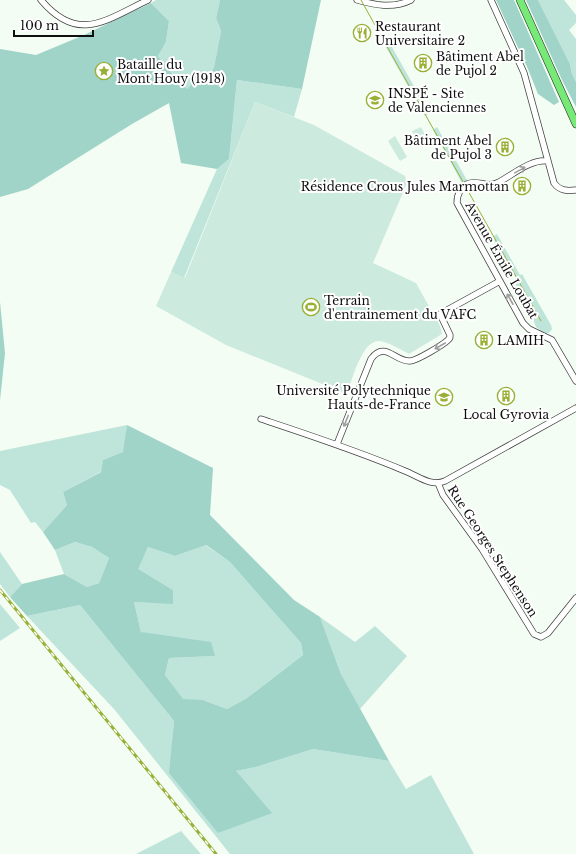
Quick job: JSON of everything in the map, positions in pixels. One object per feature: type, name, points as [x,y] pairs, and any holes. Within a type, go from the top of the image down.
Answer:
[{"type":"main road","points":[[520,0],[576,124]]},
{"type":"street","points":[[41,0],[63,20],[74,24],[87,25],[100,23],[148,0]]},
{"type":"street","points":[[357,0],[388,6],[397,5],[410,0]]},
{"type":"street","points":[[491,0],[524,73],[555,185],[564,191],[574,190]]},
{"type":"street","name":"Avenue Émile Loubat","points":[[548,160],[537,161],[494,184],[487,185],[470,183],[463,187],[459,192],[457,204],[525,325],[529,329],[546,336],[553,341],[576,381]]},
{"type":"street","points":[[337,444],[373,357],[378,353],[384,352],[406,361],[413,361],[444,343],[449,339],[450,335],[440,314],[500,281]]},
{"type":"street","points":[[438,484],[576,408]]},
{"type":"street","name":"Rue Georges Stephenson","points":[[261,419],[337,444],[438,484],[442,495],[482,549],[533,633],[537,636],[541,637],[548,633],[576,598]]},
{"type":"shaded area","points":[[156,0],[220,0],[216,18],[221,31],[214,67],[206,81],[188,89],[181,85],[158,56],[166,42],[169,21],[151,3]]},
{"type":"shaded area","points":[[220,0],[321,0],[302,89],[237,80],[229,159],[217,169],[181,163],[169,103],[132,124],[28,189],[0,197],[0,49],[36,55],[84,35],[151,3],[169,21],[166,42],[158,56],[181,85],[188,89],[193,81],[206,81],[214,67],[221,31],[216,18]]},
{"type":"shaded area","points":[[496,0],[514,0],[559,102],[554,105],[538,94]]},
{"type":"shaded area","points":[[526,0],[538,0],[570,64],[572,74],[576,82],[576,107],[562,80]]},
{"type":"shaded area","points":[[538,0],[564,0],[576,15],[576,23],[569,30],[576,39],[576,82],[572,74],[570,64]]},
{"type":"shaded area","points":[[388,40],[429,113],[425,116],[383,42]]},
{"type":"shaded area","points":[[237,80],[302,89],[294,117],[255,102],[184,278],[171,272],[217,169],[229,159]]},
{"type":"shaded area","points":[[437,127],[468,182],[463,185],[433,130]]},
{"type":"shaded area","points":[[497,234],[551,325],[552,329],[549,333],[544,333],[536,327],[528,306],[513,280],[516,278],[492,237]]},
{"type":"shaded area","points":[[0,302],[5,353],[0,400]]},
{"type":"shaded area","points":[[127,425],[124,452],[103,460],[102,471],[63,492],[67,505],[43,532],[35,522],[31,523],[10,490],[0,485],[0,451]]},
{"type":"shaded area","points":[[127,425],[213,468],[210,515],[294,600],[320,617],[341,674],[389,761],[313,749],[256,767],[236,771],[272,813],[218,833],[169,773],[174,721],[80,605],[27,616],[10,597],[22,584],[64,574],[87,587],[99,583],[109,558],[92,547],[75,542],[55,550],[43,532],[67,505],[63,492],[101,472],[103,460],[123,452]],"holes":[[[206,545],[230,562],[301,643],[303,655],[247,698],[227,709],[203,700],[183,699],[165,675],[169,658],[215,656],[211,642],[141,632],[134,602],[173,604],[173,590],[138,569],[148,547],[175,556]]]},
{"type":"shaded area","points":[[75,542],[92,547],[109,558],[99,583],[87,587],[64,574],[55,550]]},
{"type":"shaded area","points":[[205,545],[230,562],[301,643],[303,655],[247,698],[227,709],[203,700],[183,700],[165,675],[169,658],[214,656],[141,632],[134,602],[173,603],[173,590],[137,569],[148,547],[175,556]]},
{"type":"shaded area","points":[[0,552],[22,584],[10,597],[0,584]]},
{"type":"shaded area","points":[[0,604],[20,628],[0,641]]},
{"type":"shaded area","points":[[80,605],[174,721],[170,773],[235,771],[256,767],[313,749],[389,761],[406,789],[431,775],[474,854],[230,854],[114,709],[27,616]]},
{"type":"shaded area","points":[[320,617],[355,642],[375,626],[407,656],[360,709],[341,674]]},
{"type":"shaded area","points":[[181,831],[201,854],[136,854]]},
{"type":"green space","points":[[255,102],[314,125],[405,176],[407,183],[373,263],[416,283],[440,326],[442,334],[409,354],[387,343],[380,341],[374,342],[368,346],[363,353],[347,394],[226,345],[156,306],[171,272],[185,278]]},
{"type":"green space","points":[[421,127],[429,142],[421,147],[412,131]]},
{"type":"green space","points":[[395,136],[407,157],[400,161],[388,141]]},
{"type":"tram line","points":[[361,0],[541,321]]},
{"type":"railway","points":[[0,590],[216,854]]},
{"type":"place","name":"Restaurant Universitaire 2","points":[[362,33]]},
{"type":"place","name":"Bâtiment Abel de Pujol 2","points":[[423,63]]},
{"type":"place","name":"Bataille du Mont Houy (1918)","points":[[104,71]]},
{"type":"place","name":"INSPÉ - Site de Valenciennes","points":[[375,100]]},
{"type":"place","name":"Bâtiment Abel de Pujol 3","points":[[505,147]]},
{"type":"place","name":"Résidence Crous Jules Marmottan","points":[[522,186]]},
{"type":"place","name":"Terrain d'entrainement du VAFC","points":[[311,307]]},
{"type":"place","name":"LAMIH","points":[[484,340]]},
{"type":"place","name":"Local Gyrovia","points":[[506,396]]},
{"type":"place","name":"Université Polytechnique Hauts-de-France","points":[[444,397]]}]
